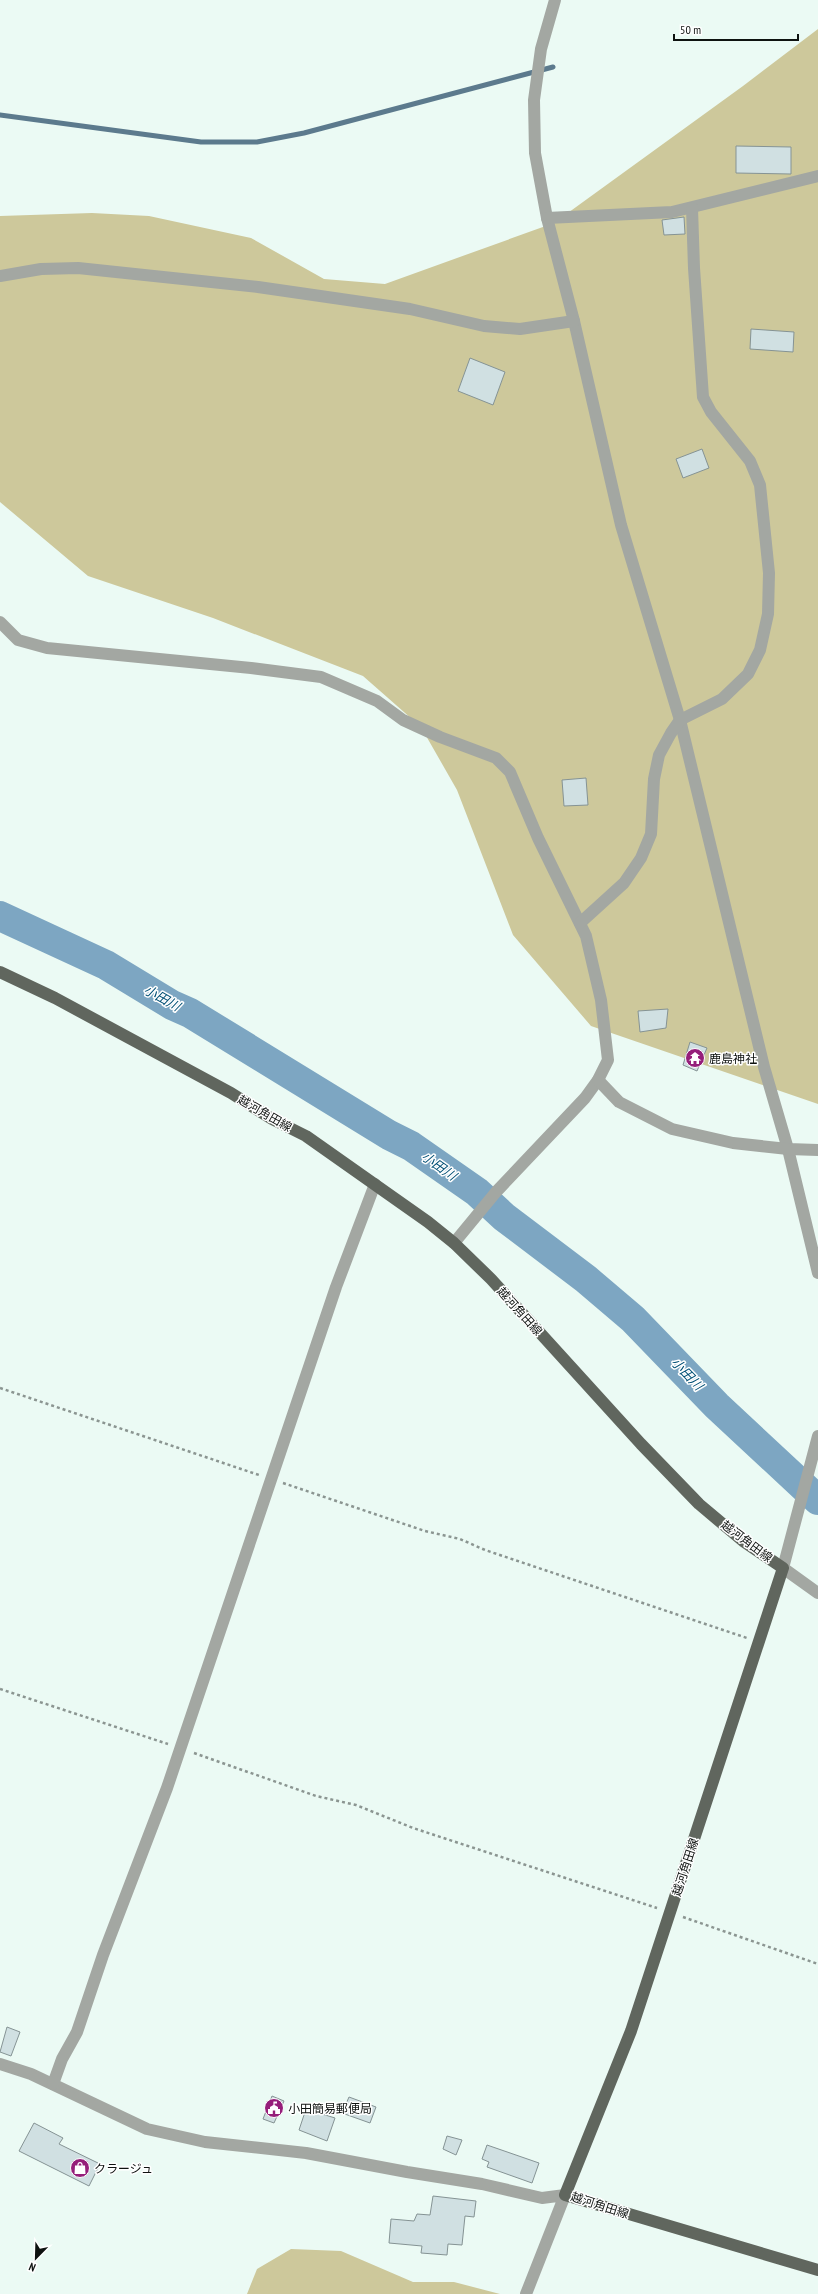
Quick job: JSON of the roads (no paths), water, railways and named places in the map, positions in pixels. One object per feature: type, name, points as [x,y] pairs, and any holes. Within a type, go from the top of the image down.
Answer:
[{"type":"main road","name":"越河角田線","points":[[0,972],[55,998],[231,1093],[272,1119],[306,1136],[375,1184],[454,1243],[491,1279],[640,1444],[699,1504],[742,1541],[783,1568],[631,2031],[565,2195],[818,2270]]},
{"type":"street","points":[[554,0],[541,49],[534,100],[535,153],[547,218],[574,321],[620,526],[680,720],[764,1067],[788,1149],[818,1273]]},
{"type":"street","points":[[547,218],[672,212],[818,176]]},
{"type":"street","points":[[580,923],[624,883],[641,858],[651,834],[654,780],[659,755],[680,720],[722,699],[748,674],[760,650],[768,614],[769,573],[760,485],[750,461],[711,412],[703,397],[694,268],[692,208]]},
{"type":"street","points":[[0,276],[41,269],[78,268],[258,287],[410,309],[484,326],[520,329],[574,321]]},
{"type":"street","points":[[0,622],[18,640],[47,648],[251,668],[322,677],[377,701],[403,720],[433,734],[496,758],[510,772],[538,838],[586,936],[601,1000],[608,1060],[598,1080],[585,1098],[496,1192],[454,1243]]},
{"type":"street","points":[[598,1080],[619,1102],[672,1129],[733,1143],[788,1149],[818,1150]]},
{"type":"street","points":[[53,2084],[62,2059],[76,2032],[103,1955],[181,1748],[336,1287],[375,1184]]},
{"type":"street","points":[[818,1436],[783,1568],[818,1593]]},
{"type":"street","points":[[0,2064],[31,2074],[147,2129],[205,2142],[306,2153],[482,2184],[542,2198],[565,2195],[526,2294]]},
{"type":"waterway","points":[[0,115],[201,142],[257,142],[304,133],[553,67]]},
{"type":"waterway","name":"小田川","points":[[0,916],[106,965],[172,1005],[190,1013],[389,1135],[411,1146],[477,1192],[504,1217],[586,1279],[633,1319],[717,1406],[818,1500]]},
{"type":"place","name":"鹿島神社","points":[[695,1058]]},
{"type":"place","name":"小田簡易郵便局","points":[[274,2108]]},
{"type":"place","name":"クラージュ","points":[[80,2168]]}]
